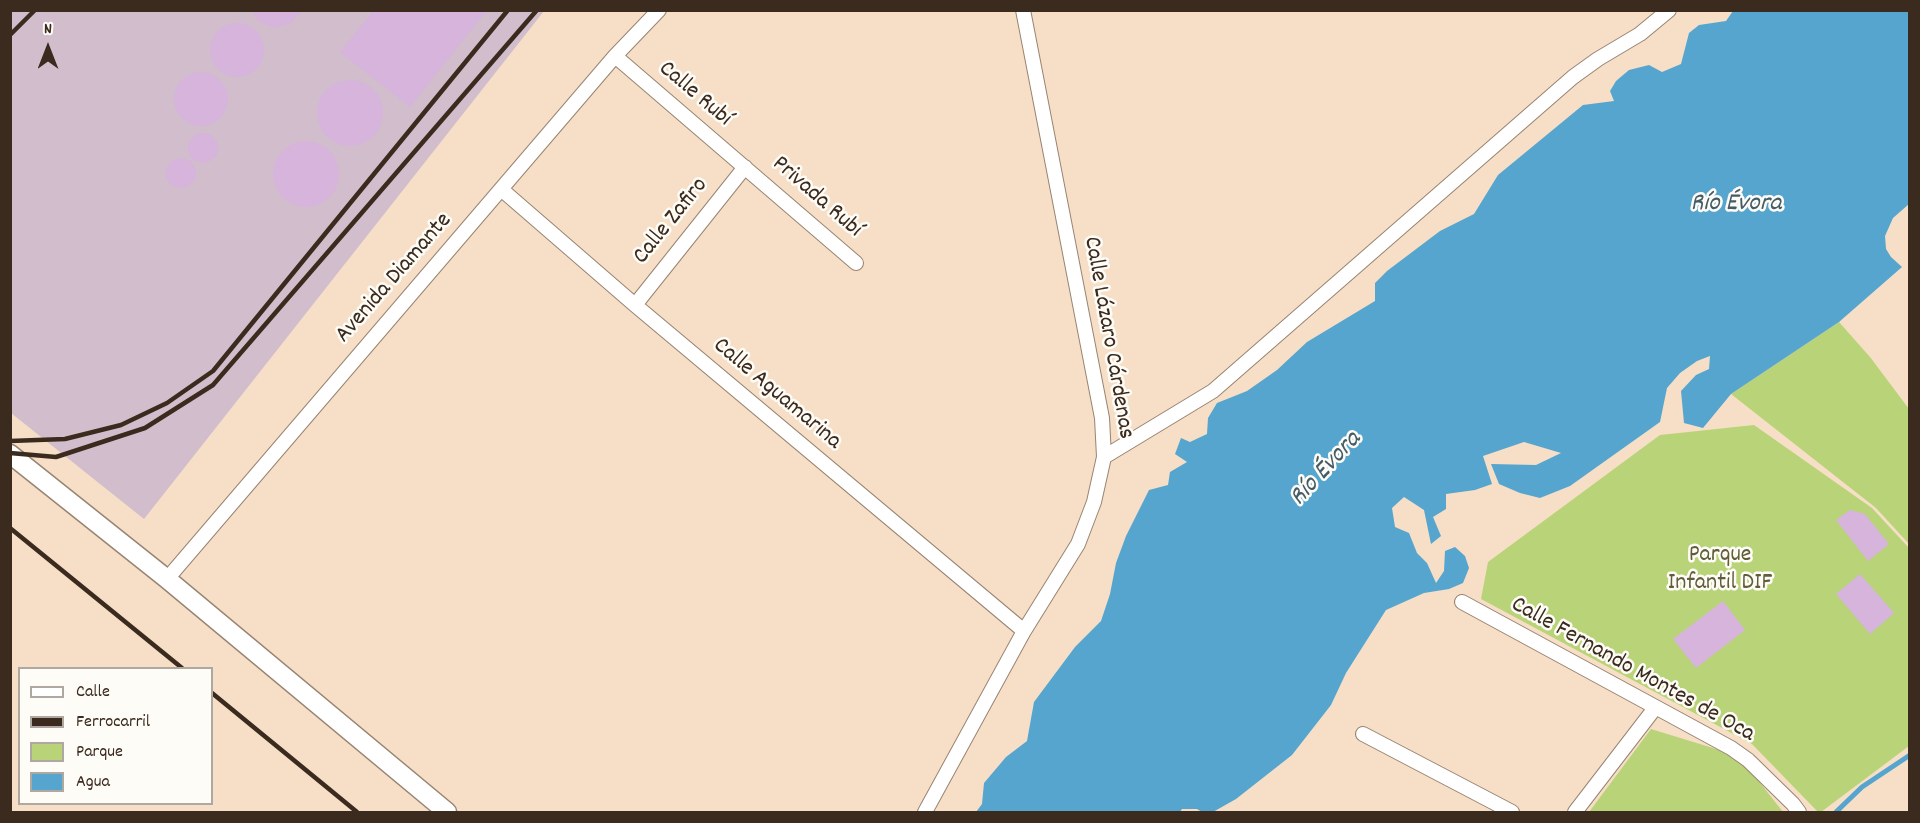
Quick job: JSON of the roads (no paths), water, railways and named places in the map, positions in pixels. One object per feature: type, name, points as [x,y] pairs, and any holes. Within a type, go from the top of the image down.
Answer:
[{"type":"street","name":"Avenida Diamante","points":[[167,579],[615,56],[659,10]]},
{"type":"street","name":"Calle Lázaro Cárdenas","points":[[925,813],[1024,631],[1078,544],[1094,502],[1104,457],[1102,418],[1023,10]]},
{"type":"street","points":[[1104,457],[1214,391],[1573,77],[1640,34],[1669,10]]},
{"type":"street","name":"Calle Rubí","points":[[615,56],[745,167]]},
{"type":"street","name":"Privada Rubí","points":[[745,167],[856,263]]},
{"type":"street","name":"Calle Zafiro","points":[[634,305],[745,167]]},
{"type":"street","name":"Calle Aguamarina","points":[[501,189],[634,305],[1024,631]]},
{"type":"street","points":[[10,454],[167,579],[447,813]]},
{"type":"street","name":"Calle Fernando Montes de Oca","points":[[1462,602],[1731,748],[1748,760],[1793,804],[1799,813]]},
{"type":"street","points":[[1575,813],[1655,708]]},
{"type":"street","points":[[1363,734],[1512,813]]},
{"type":"water","name":"Río Évora","points":[[1733,11],[1909,11],[1909,204],[1893,218],[1885,236],[1886,249],[1902,267],[1839,322],[1731,394],[1703,428],[1684,423],[1681,391],[1696,375],[1709,369],[1710,356],[1697,361],[1680,373],[1667,388],[1660,422],[1570,486],[1540,498],[1520,493],[1499,484],[1491,464],[1536,465],[1561,453],[1524,442],[1483,456],[1492,484],[1475,490],[1446,494],[1446,509],[1433,517],[1441,536],[1431,544],[1424,510],[1404,497],[1392,508],[1395,527],[1409,533],[1417,553],[1427,563],[1436,583],[1444,571],[1445,551],[1455,547],[1465,556],[1469,568],[1463,583],[1449,589],[1424,593],[1386,610],[1346,673],[1331,705],[1292,755],[1236,799],[1213,812],[1182,809],[1180,812],[976,812],[982,804],[984,783],[1006,757],[1027,741],[1034,702],[1075,647],[1101,621],[1110,594],[1116,563],[1126,536],[1149,490],[1168,485],[1170,472],[1187,462],[1175,454],[1181,438],[1190,442],[1207,434],[1208,418],[1217,403],[1247,391],[1277,370],[1307,342],[1375,301],[1375,283],[1387,271],[1440,231],[1474,214],[1498,175],[1583,105],[1614,101],[1610,91],[1616,81],[1629,70],[1649,65],[1662,72],[1681,64],[1689,33],[1699,25],[1726,21]]},
{"type":"waterway","points":[[1836,812],[1862,787],[1910,755]]},
{"type":"railway","points":[[10,35],[35,10]]},
{"type":"railway","points":[[10,441],[65,439],[121,425],[167,403],[213,371],[508,10]]},
{"type":"railway","points":[[10,453],[56,457],[145,428],[213,385],[537,10]]},
{"type":"railway","points":[[10,528],[181,667]]},
{"type":"railway","points":[[213,694],[357,812]]},
{"type":"park label","name":"Parque Infantil DIF","points":[[1720,571]]}]
